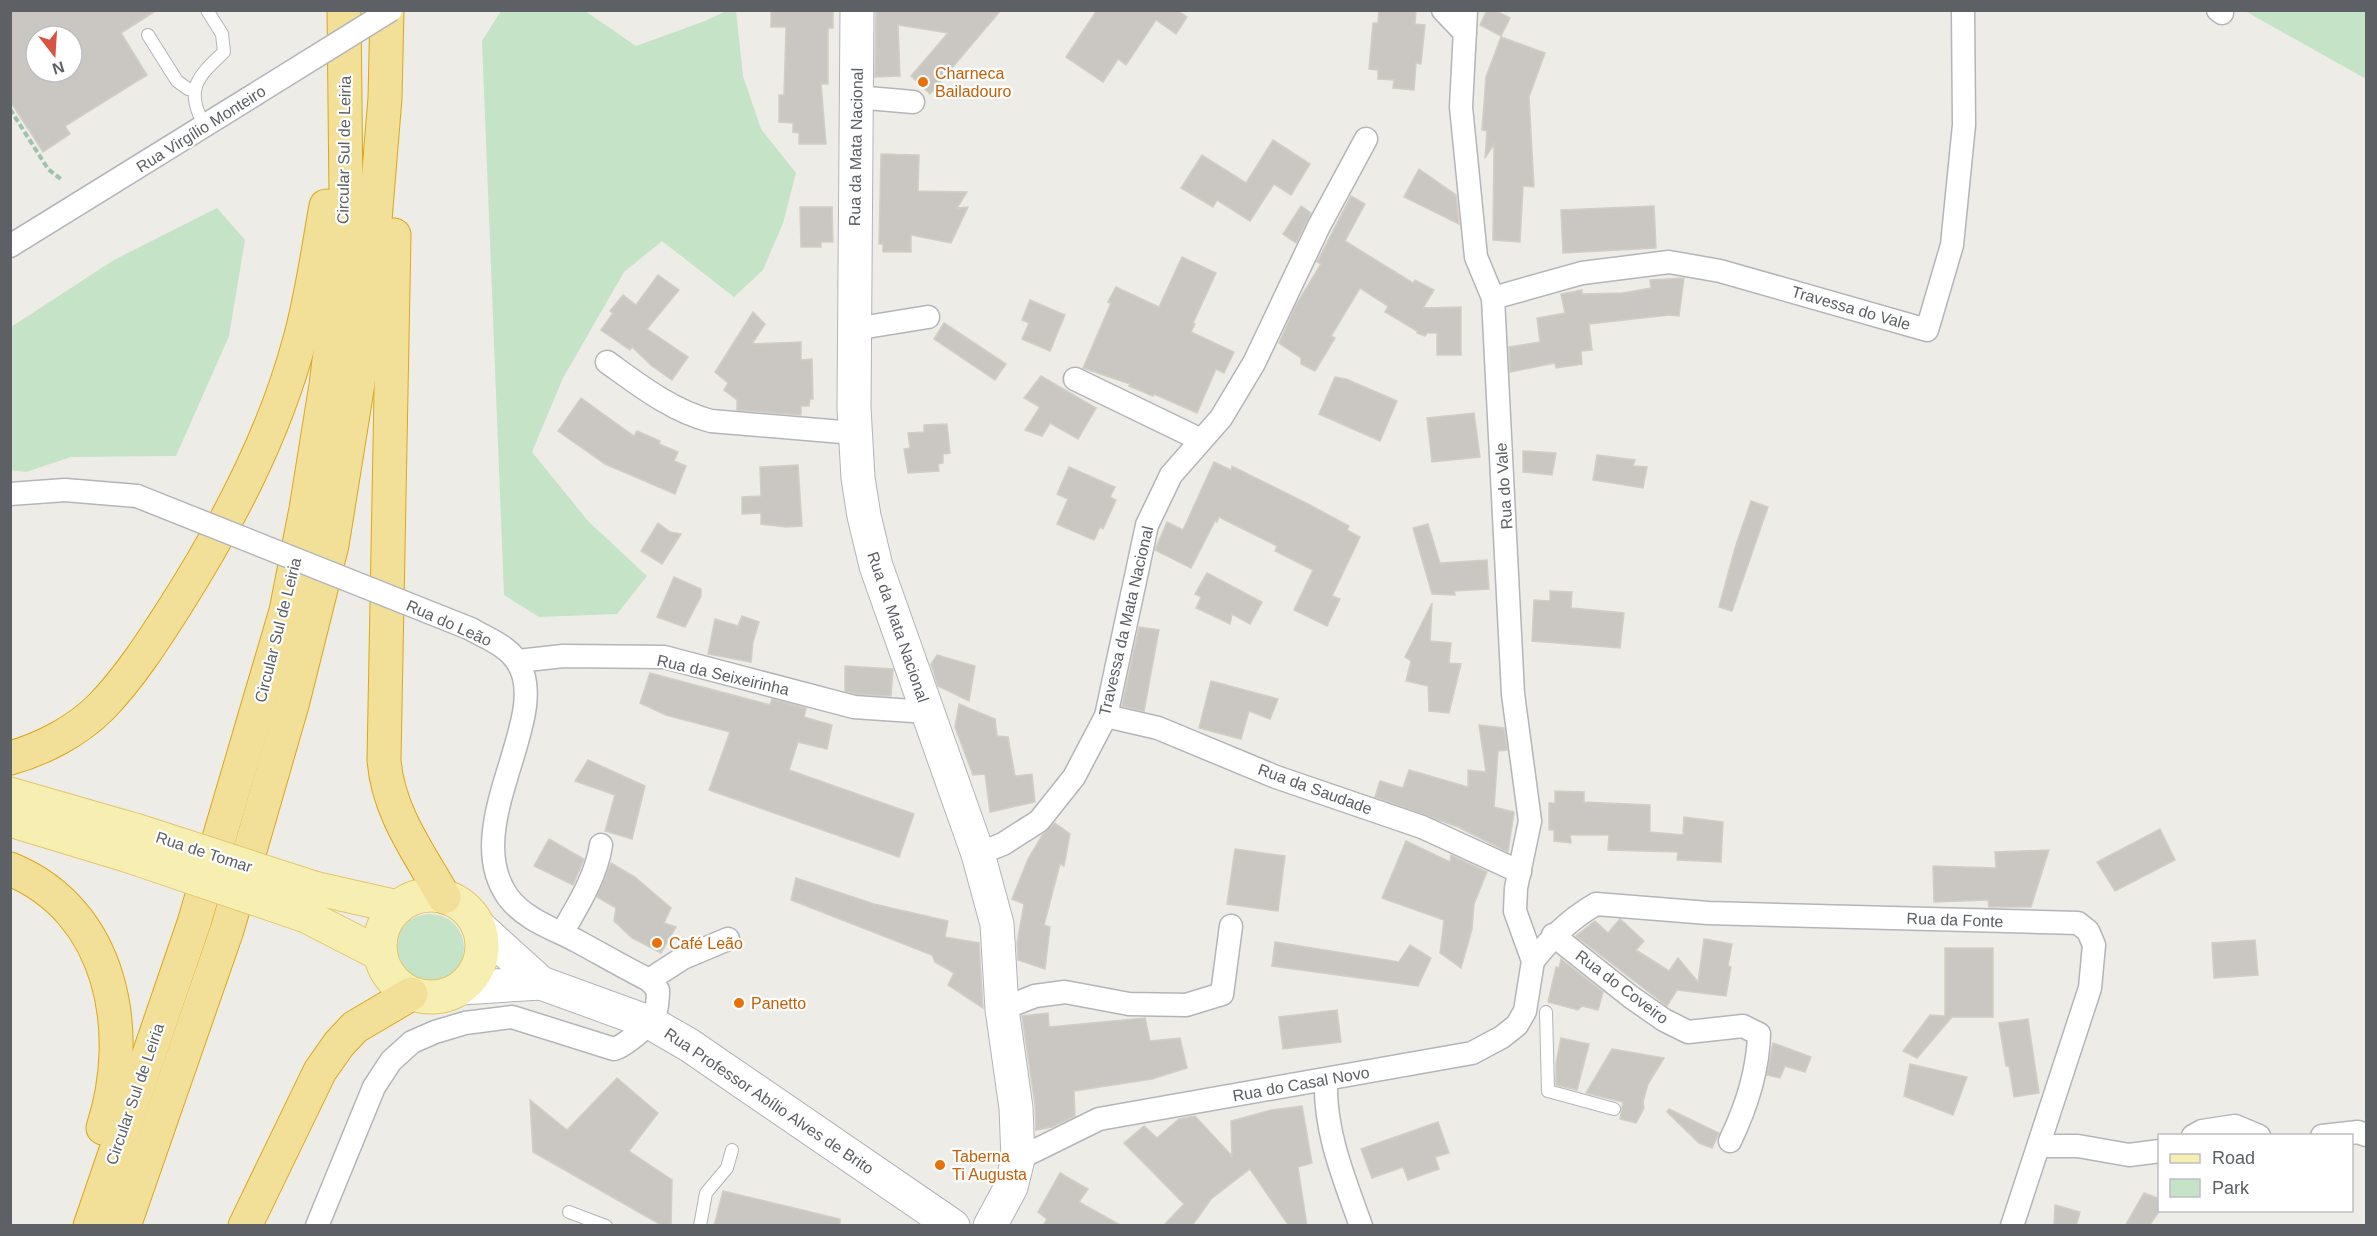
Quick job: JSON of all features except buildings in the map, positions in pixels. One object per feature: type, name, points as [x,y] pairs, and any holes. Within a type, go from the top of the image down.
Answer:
[{"type":"highway","name":"Circular Sul de Leiria","points":[[89,1226],[194,923],[286,611],[306,509],[336,304],[346,196],[344,10]]},
{"type":"highway","name":"Circular Sul de Leiria","points":[[124,1226],[227,930],[292,705],[332,544],[361,360],[385,98],[389,10]]},
{"type":"highway","points":[[10,758],[49,743],[83,723],[100,708],[126,678],[202,563],[260,451],[283,394],[301,339],[346,95]]},
{"type":"highway","points":[[385,98],[396,130],[384,760],[386,780],[404,829],[444,897]]},
{"type":"highway","points":[[10,869],[26,875],[58,898],[82,926],[100,957],[116,1015],[116,1077],[91,1166],[89,1226]]},
{"type":"highway","points":[[245,1226],[320,1071],[339,1044],[356,1027],[411,994]]},
{"type":"main road","name":"Rua de Tomar","points":[[10,794],[132,843],[310,902],[398,907]]},
{"type":"main road","name":"Rua de Tomar","points":[[10,820],[132,843]]},
{"type":"main road","points":[[427,895],[444,897],[458,903],[470,913],[478,926],[482,940],[482,953],[478,967],[461,988],[445,996],[428,998],[411,994],[402,989],[387,974],[380,954],[383,928],[398,907],[412,899],[427,895]]},
{"type":"main road","name":"Rua de Tomar","points":[[310,902],[380,954]]},
{"type":"street","name":"Rua Virgílio Monteiro","points":[[10,246],[389,10]]},
{"type":"street","name":"Rua da Mata Nacional","points":[[857,10],[854,433],[858,478],[869,541],[978,854],[997,924],[1002,1009],[1016,1108],[1018,1159],[1011,1187],[990,1226]]},
{"type":"street","points":[[1443,10],[1466,22]]},
{"type":"street","name":"Travessa do Vale","points":[[1493,298],[1582,273],[1669,262],[1720,271],[1927,330],[1952,245],[1964,125],[1963,10]]},
{"type":"street","name":"Rua do Vale","points":[[1466,22],[1461,107],[1476,257],[1493,298],[1513,694],[1530,820],[1515,911],[1533,961]]},
{"type":"street","points":[[856,97],[913,102]]},
{"type":"street","name":"Travessa da Mata Nacional","points":[[978,854],[1003,844],[1039,821],[1074,777],[1106,716],[1147,525],[1171,475],[1221,418],[1254,363],[1319,226],[1366,139]]},
{"type":"street","points":[[854,329],[928,317]]},
{"type":"street","points":[[607,362],[641,386],[691,416],[711,421],[854,433]]},
{"type":"street","points":[[1075,379],[1202,440]]},
{"type":"street","name":"Rua do Leão","points":[[10,494],[65,490],[137,496],[471,629],[508,650],[518,662]]},
{"type":"street","name":"Rua da Seixeirinha","points":[[518,662],[563,656],[664,657],[854,707],[927,712]]},
{"type":"street","points":[[317,1226],[374,1087],[391,1061],[411,1042],[465,1023],[513,1017],[614,1048],[627,1043],[651,1023],[658,1002],[658,990],[649,980],[520,910],[509,898],[497,877],[492,855],[495,821],[522,718],[525,698],[524,680],[518,662]]},
{"type":"street","name":"Rua da Saudade","points":[[1106,716],[1158,728],[1276,777],[1422,827],[1520,872]]},
{"type":"street","points":[[562,933],[587,887],[599,857],[601,845]]},
{"type":"street","name":"Rua da Fonte","points":[[1533,961],[1553,935],[1596,904],[1708,913],[2078,923],[2088,931],[2094,945],[2090,988],[2012,1226]]},
{"type":"street","name":"Rua Professor Abílio Alves de Brito","points":[[478,926],[542,983],[651,1023],[689,1045],[751,1085],[953,1226]]},
{"type":"street","points":[[1002,1009],[1035,996],[1065,992],[1129,1004],[1186,1005],[1222,994],[1231,926]]},
{"type":"street","name":"Rua do Coveiro","points":[[1553,935],[1647,1009],[1688,1032],[1743,1026],[1759,1034],[1759,1049],[1743,1114],[1730,1141]]},
{"type":"street","points":[[649,980],[683,958],[728,939]]},
{"type":"street","name":"Rua do Casal Novo","points":[[1018,1159],[1099,1119],[1472,1053],[1502,1037],[1517,1025],[1525,1011],[1533,961]]},
{"type":"street","name":"Rua Professor Abílio Alves de Brito","points":[[461,988],[542,983]]},
{"type":"street","points":[[1326,1080],[1325,1105],[1329,1130],[1361,1226]]},
{"type":"street","points":[[2197,1134],[2202,1131],[2235,1126],[2254,1134]]},
{"type":"street","points":[[2340,1134],[2358,1132],[2367,1135]]},
{"type":"street","points":[[2039,1146],[2078,1146],[2129,1155],[2158,1150]]},
{"type":"lane","points":[[205,126],[196,106],[194,92],[197,81],[224,52],[222,34],[207,10]]},
{"type":"lane","points":[[148,35],[177,81],[188,89]]},
{"type":"lane","points":[[1546,1012],[1548,1091],[1614,1109]]},
{"type":"lane","points":[[700,1226],[706,1193],[727,1168],[732,1150]]},
{"type":"lane","points":[[569,1212],[606,1226]]},
{"type":"path","points":[[10,108],[48,169],[62,180]]},
{"type":"green space","points":[[501,11],[585,11],[636,46],[726,11],[736,11],[743,76],[761,129],[796,173],[783,223],[763,270],[734,297],[662,241],[624,272],[563,378],[532,452],[588,521],[647,576],[617,614],[539,617],[504,595],[482,41]]},
{"type":"green space","points":[[2245,11],[2366,11],[2366,79]]},
{"type":"green space","points":[[217,208],[245,240],[229,336],[176,456],[71,457],[26,472],[11,470],[11,327],[114,260]]},
{"type":"green space","points":[[430,914],[443,917],[454,924],[461,935],[464,948],[461,961],[454,972],[443,979],[430,982],[417,979],[406,972],[399,961],[396,948],[399,935],[406,924],[417,917]]},
{"type":"place","name":"Charneca Bailadouro","points":[[923,82]]},
{"type":"place","name":"Café Leão","points":[[657,943]]},
{"type":"place","name":"Panetto","points":[[739,1003]]},
{"type":"place","name":"Taberna Ti Augusta","points":[[940,1165]]}]
